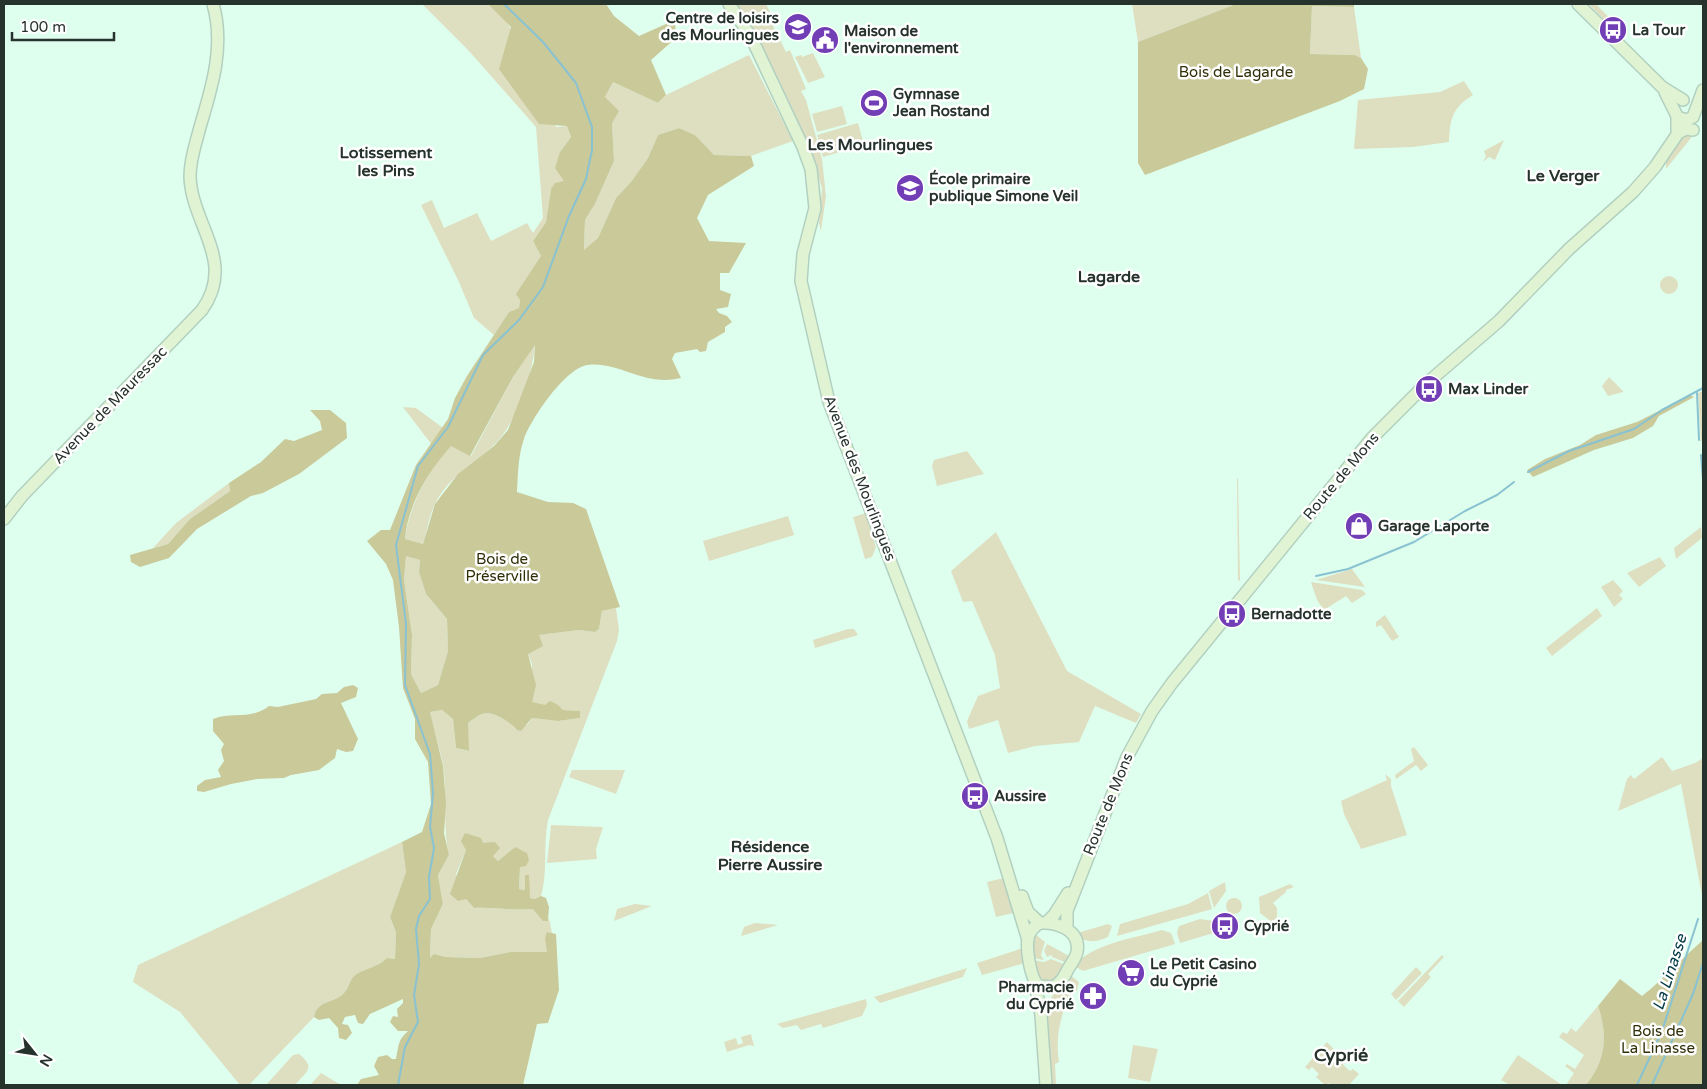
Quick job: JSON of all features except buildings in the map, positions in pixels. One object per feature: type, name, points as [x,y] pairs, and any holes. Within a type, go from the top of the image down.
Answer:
[{"type":"street","name":"Avenue de Mauressac","points":[[4,520],[22,496],[202,310],[213,289],[215,270],[213,253],[194,197],[190,175],[192,155],[217,64],[217,28],[213,4]]},
{"type":"street","name":"Avenue des Mourlingues","points":[[729,4],[751,37],[803,147],[811,169],[815,208],[803,254],[801,281],[829,402],[998,838],[1028,940]]},
{"type":"street","points":[[1578,4],[1662,87],[1683,119]]},
{"type":"street","points":[[1662,87],[1692,102],[1696,108]]},
{"type":"street","points":[[1683,119],[1678,103],[1703,89]]},
{"type":"street","points":[[1683,119],[1695,114],[1703,89]]},
{"type":"street","name":"Route de Mons","points":[[1067,928],[1067,911],[1080,872],[1127,757],[1152,711],[1317,503],[1384,425],[1447,365],[1499,321],[1569,249],[1639,186],[1677,135],[1683,119]]},
{"type":"street","name":"Avenue des Mourlingues","points":[[998,838],[1007,851],[1028,912],[1043,923]]},
{"type":"street","name":"Route de Mons","points":[[1043,923],[1056,912],[1080,872]]},
{"type":"street","points":[[1041,1015],[1044,1000],[1053,987],[1061,982],[1076,954],[1075,939],[1067,928],[1058,924],[1043,923],[1033,928],[1028,940],[1031,972],[1036,983],[1041,1015],[1046,1085]]},
{"type":"street","points":[[1036,983],[1043,987],[1053,987]]},
{"type":"green space","points":[[483,3],[488,4],[497,11],[507,23],[527,59],[556,127],[567,126],[571,137],[560,152],[565,181],[551,189],[546,222],[533,241],[541,256],[520,300],[519,308],[509,312],[494,335],[474,318],[459,282],[421,205],[432,200],[444,228],[477,213],[491,241],[527,223],[533,233],[543,218],[536,127],[469,51],[422,4]]},
{"type":"green space","name":"Bois de Préserville","points":[[488,4],[606,4],[614,16],[639,36],[675,20],[676,38],[651,60],[666,95],[658,103],[613,82],[605,97],[619,111],[612,123],[614,161],[595,204],[585,220],[584,250],[598,238],[616,198],[631,182],[648,158],[658,135],[679,128],[695,135],[714,155],[751,156],[754,166],[708,195],[697,218],[709,241],[746,243],[729,273],[720,273],[720,290],[731,294],[728,307],[716,309],[719,313],[727,316],[732,322],[725,327],[725,332],[708,342],[706,351],[700,352],[697,349],[675,353],[672,359],[681,378],[655,379],[599,365],[588,365],[579,368],[550,395],[534,419],[524,439],[519,458],[517,492],[548,502],[573,503],[586,509],[620,607],[602,611],[599,629],[595,632],[579,630],[539,635],[543,646],[528,654],[536,685],[532,702],[545,705],[550,701],[563,710],[580,711],[580,718],[558,721],[532,718],[521,731],[496,715],[482,714],[468,723],[469,751],[456,748],[453,719],[442,710],[430,712],[443,766],[446,803],[444,833],[449,855],[438,875],[443,904],[431,929],[430,958],[434,954],[446,957],[480,958],[510,952],[547,952],[545,938],[547,932],[556,934],[559,990],[548,1023],[537,1024],[523,1085],[357,1085],[361,1079],[379,1075],[374,1066],[378,1057],[387,1055],[392,1059],[396,1059],[398,1046],[408,1031],[398,1031],[390,1022],[393,1016],[398,1017],[397,1009],[403,1003],[403,999],[370,1014],[363,1024],[358,1023],[355,1015],[345,1017],[342,1024],[348,1025],[352,1033],[346,1040],[339,1038],[338,1028],[329,1018],[319,1020],[314,1017],[318,1008],[345,992],[353,977],[357,974],[379,964],[387,958],[395,959],[396,932],[390,917],[406,872],[402,842],[422,832],[431,804],[428,762],[415,739],[415,719],[403,688],[399,627],[393,580],[386,564],[367,541],[381,530],[390,530],[416,465],[448,419],[455,398],[467,376],[509,312],[519,308],[520,300],[516,294],[541,256],[533,241],[546,222],[551,189],[555,183],[564,181],[555,168],[560,152],[571,137],[567,126],[539,124],[499,69],[511,27]],"holes":[[[535,345],[534,362],[508,430],[494,446],[458,474],[435,504],[423,544],[405,539],[410,513],[427,478],[451,446],[470,456],[513,377]],[[406,556],[420,560],[419,572],[426,594],[447,619],[448,651],[438,685],[421,693],[411,674],[412,635],[404,580]]]},
{"type":"green space","points":[[735,4],[766,4],[774,20],[771,22],[786,52],[790,50],[806,89],[801,91],[806,100],[822,159],[826,196],[821,231],[819,223],[822,189],[814,159],[750,25]]},
{"type":"green space","points":[[1132,4],[1236,4],[1138,42]]},
{"type":"green space","name":"Bois de Lagarde","points":[[1236,4],[1354,4],[1354,7],[1312,6],[1310,54],[1355,55],[1361,58],[1368,69],[1364,89],[1340,101],[1145,175],[1138,163],[1138,42]]},
{"type":"green space","points":[[1589,4],[1596,4],[1622,31],[1620,37]]},
{"type":"green space","points":[[1312,6],[1354,7],[1361,58],[1355,55],[1310,54]]},
{"type":"green space","points":[[813,53],[825,77],[808,83],[795,57],[801,55],[802,57]]},
{"type":"green space","points":[[749,55],[793,141],[751,156],[714,155],[695,135],[679,128],[658,135],[648,158],[631,182],[616,198],[598,238],[584,251],[585,220],[595,204],[614,161],[612,123],[605,97],[613,82],[658,103],[666,95]]},
{"type":"green space","points":[[1464,81],[1473,95],[1456,110],[1451,120],[1449,142],[1413,147],[1354,149],[1358,100],[1440,92]]},
{"type":"green space","points":[[842,106],[847,124],[817,132],[812,114]]},
{"type":"green space","points":[[858,123],[864,145],[823,157],[817,135]]},
{"type":"green space","points":[[1683,135],[1691,135],[1691,138],[1666,169],[1666,162]]},
{"type":"green space","points":[[1504,140],[1495,160],[1489,157],[1483,162],[1486,156],[1484,151]]},
{"type":"green space","points":[[1669,276],[1675,279],[1678,285],[1675,291],[1669,294],[1663,291],[1660,285],[1663,279]]},
{"type":"green space","points":[[535,344],[531,369],[522,398],[502,436],[494,445],[454,478],[440,494],[431,513],[423,544],[405,539],[415,501],[434,466],[451,445],[471,456],[513,377]]},
{"type":"green space","points":[[1609,377],[1623,392],[1608,396],[1602,386]]},
{"type":"green space","points":[[1703,391],[1703,440],[1701,442],[1698,393]]},
{"type":"green space","points":[[1690,395],[1694,397],[1659,416],[1653,426],[1633,438],[1594,450],[1533,477],[1527,470],[1545,459],[1580,445],[1596,435],[1637,422]]},
{"type":"green space","points":[[403,407],[416,408],[443,428],[432,445]]},
{"type":"green space","points":[[310,410],[330,410],[346,423],[347,438],[299,474],[263,493],[251,496],[197,529],[169,558],[140,567],[131,562],[130,555],[168,544],[190,519],[230,491],[229,483],[261,462],[285,439],[294,441],[322,430],[320,421]]},
{"type":"green space","points":[[967,451],[984,474],[937,486],[932,466],[934,460]]},
{"type":"green space","points":[[1238,479],[1240,581],[1238,580]]},
{"type":"green space","points":[[229,483],[230,491],[190,519],[168,544],[153,548],[176,523]]},
{"type":"green space","points":[[866,513],[876,547],[872,557],[865,559],[853,517]]},
{"type":"green space","points":[[788,516],[794,535],[709,561],[703,541]]},
{"type":"green space","points":[[1701,527],[1702,538],[1676,559],[1674,548]]},
{"type":"green space","points":[[996,532],[1067,671],[1141,714],[1136,723],[1095,706],[1079,742],[1035,746],[1008,753],[998,720],[969,729],[967,721],[978,696],[1000,688],[995,655],[972,601],[963,602],[951,571]]},
{"type":"green space","points":[[406,555],[420,560],[419,572],[426,594],[447,619],[448,651],[438,685],[421,693],[411,674],[412,635],[404,580]]},
{"type":"green space","points":[[1660,557],[1666,566],[1639,587],[1627,573]]},
{"type":"green space","points":[[1352,569],[1365,587],[1316,580]]},
{"type":"green space","points":[[1613,580],[1623,591],[1619,595],[1623,599],[1614,607],[1601,587]]},
{"type":"green space","points":[[1311,582],[1362,590],[1366,594],[1352,603],[1346,596],[1324,610],[1317,600]]},
{"type":"green space","points":[[616,608],[619,630],[617,641],[548,820],[541,896],[535,899],[530,898],[525,890],[519,889],[520,867],[515,847],[498,861],[493,856],[466,850],[456,874],[466,899],[474,908],[533,909],[548,921],[549,918],[552,933],[547,932],[547,952],[510,952],[480,958],[446,957],[434,954],[430,959],[431,929],[443,904],[438,875],[449,855],[443,765],[430,712],[442,710],[453,719],[456,748],[468,751],[468,723],[482,714],[496,715],[506,720],[517,730],[528,724],[532,718],[558,721],[580,718],[580,711],[562,710],[532,703],[532,664],[528,654],[538,635],[579,630],[595,632],[599,629],[602,611]]},
{"type":"green space","points":[[1597,608],[1602,616],[1552,656],[1546,648]]},
{"type":"green space","points":[[1385,615],[1399,637],[1392,641],[1381,625],[1376,627],[1376,622]]},
{"type":"green space","points":[[848,629],[854,629],[858,635],[815,648],[813,640]]},
{"type":"green space","points":[[353,685],[358,688],[356,697],[341,703],[358,739],[353,751],[346,752],[337,749],[335,758],[319,770],[284,778],[257,779],[204,792],[197,791],[197,786],[205,780],[221,777],[218,770],[224,761],[221,750],[224,744],[213,731],[213,719],[248,715],[262,711],[269,706],[278,707],[316,699],[322,694],[337,693],[344,687]]},
{"type":"green space","points":[[1414,747],[1428,765],[1421,771],[1416,765],[1396,779],[1395,775],[1414,761],[1411,749]]},
{"type":"green space","points":[[1662,757],[1672,771],[1695,763],[1703,758],[1703,901],[1681,784],[1618,811],[1627,779],[1631,775],[1634,779]]},
{"type":"green space","points":[[572,770],[625,770],[616,794],[569,777]]},
{"type":"green space","points":[[1385,774],[1391,779],[1391,786],[1407,835],[1361,849],[1344,814],[1341,801],[1387,780]]},
{"type":"green space","points":[[551,825],[603,827],[596,849],[597,859],[547,863]]},
{"type":"green space","points":[[465,833],[481,838],[483,843],[495,842],[500,848],[493,856],[498,861],[515,847],[527,853],[529,860],[526,866],[520,867],[519,889],[525,890],[525,875],[529,875],[530,898],[535,899],[541,896],[546,898],[549,907],[548,921],[543,921],[533,909],[474,908],[466,899],[458,901],[450,894],[466,850],[461,841]]},
{"type":"green space","points":[[402,842],[406,872],[390,917],[396,932],[395,959],[387,958],[353,977],[345,992],[318,1008],[314,1017],[249,1085],[240,1085],[180,1012],[133,982],[138,965]]},
{"type":"green space","points":[[1004,878],[1013,913],[996,917],[987,882]]},
{"type":"green space","points":[[1225,882],[1226,891],[1214,908],[1209,891]]},
{"type":"green space","points":[[1290,884],[1294,887],[1286,890],[1273,903],[1277,908],[1277,917],[1272,922],[1260,913],[1259,897]]},
{"type":"green space","points":[[1208,893],[1212,909],[1117,936],[1120,924],[1188,904]]},
{"type":"green space","points":[[1234,898],[1240,900],[1242,906],[1240,912],[1234,914],[1228,912],[1226,906],[1228,900]]},
{"type":"green space","points":[[635,904],[652,906],[614,921],[617,909]]},
{"type":"green space","points":[[1200,919],[1214,921],[1217,932],[1180,943],[1177,933],[1179,926]]},
{"type":"green space","points":[[755,923],[778,925],[741,936],[744,927]]},
{"type":"green space","points":[[1108,924],[1112,926],[1108,937],[1099,940],[1091,941],[1074,934]]},
{"type":"green space","points":[[1162,930],[1171,933],[1175,944],[1083,971],[1074,966],[1082,958],[1102,947]]},
{"type":"green space","points":[[1035,934],[1045,942],[1041,955],[1044,960],[1033,958],[1032,939]]},
{"type":"green space","name":"Bois de La Linasse","points":[[1703,940],[1703,1085],[1586,1085],[1598,1066],[1603,1047],[1603,1027],[1598,1006],[1620,979],[1642,996]]},
{"type":"green space","points":[[1047,944],[1071,957],[1067,963],[1052,957],[1052,955],[1047,957],[1044,951]]},
{"type":"green space","points":[[1023,948],[1025,963],[982,975],[977,963]]},
{"type":"green space","points":[[1442,955],[1444,957],[1428,974],[1431,977],[1404,1007],[1398,1001]]},
{"type":"green space","points":[[1051,959],[1066,965],[1055,982],[1039,981],[1033,960],[1044,962]]},
{"type":"green space","points":[[1416,967],[1422,973],[1396,1000],[1391,994]]},
{"type":"green space","points":[[967,968],[963,977],[880,1003],[874,997]]},
{"type":"green space","points":[[1070,975],[1079,982],[1077,991],[1072,990],[1062,1016],[1058,1034],[1059,1062],[1055,1064],[1056,1085],[1050,1085],[1045,1030],[1047,1008],[1054,993]]},
{"type":"green space","points":[[866,999],[867,1005],[862,1016],[823,1028],[821,1024],[801,1030],[797,1025],[783,1028],[777,1024]]},
{"type":"green space","points":[[1598,1006],[1604,1038],[1598,1066],[1586,1085],[1566,1085],[1574,1073],[1565,1066],[1567,1064],[1575,1069],[1584,1055],[1559,1037],[1563,1032],[1567,1034],[1571,1028],[1576,1032]]},
{"type":"green space","points":[[751,1034],[754,1046],[749,1045],[727,1052],[724,1042],[736,1038],[738,1045],[743,1043],[741,1037]]},
{"type":"green space","points":[[1327,1042],[1346,1062],[1343,1065],[1350,1071],[1353,1069],[1359,1074],[1349,1085],[1332,1085],[1329,1083],[1325,1085],[1316,1077],[1319,1074],[1312,1067],[1309,1070],[1305,1067]]},
{"type":"green space","points":[[1133,1045],[1158,1049],[1150,1082],[1128,1078]]},
{"type":"green space","points":[[299,1054],[307,1063],[308,1070],[295,1085],[266,1085],[293,1055]]},
{"type":"green space","points":[[1518,1055],[1562,1085],[1510,1085],[1501,1080]]},
{"type":"green space","points":[[321,1073],[341,1085],[310,1085]]},
{"type":"waterway","points":[[398,1085],[405,1047],[418,1022],[414,995],[419,964],[416,929],[419,916],[430,899],[429,877],[434,848],[430,827],[433,793],[430,754],[405,685],[406,624],[396,545],[418,466],[448,427],[483,355],[519,320],[543,287],[569,216],[586,179],[592,150],[592,127],[576,83],[543,42],[504,4]]},
{"type":"waterway","points":[[1528,472],[1569,451],[1634,429],[1662,410],[1703,388]]},
{"type":"waterway","name":"La Linasse","points":[[1697,393],[1699,440]]},
{"type":"waterway","name":"La Linasse","points":[[1701,455],[1703,480]]},
{"type":"waterway","points":[[1316,576],[1348,569],[1414,542],[1465,511],[1497,495],[1514,482]]},
{"type":"waterway","name":"La Linasse","points":[[1637,1085],[1662,1031],[1698,919]]},
{"type":"waterway","points":[[1652,1085],[1693,994],[1703,963]]},
{"type":"place","name":"Centre de loisirs des Mourlingues","points":[[798,27]]},
{"type":"place","name":"La Tour","points":[[1613,30]]},
{"type":"place","name":"Maison de l'environnement","points":[[825,40]]},
{"type":"place","name":"Gymnase Jean Rostand","points":[[874,103]]},
{"type":"place","name":"École primaire publique Simone Veil","points":[[910,188]]},
{"type":"place","name":"Max Linder","points":[[1429,389]]},
{"type":"place","name":"Garage Laporte","points":[[1359,526]]},
{"type":"place","name":"Bernadotte","points":[[1232,614]]},
{"type":"place","name":"Aussire","points":[[975,796]]},
{"type":"place","name":"Cyprié","points":[[1225,926]]},
{"type":"place","name":"Le Petit Casino du Cyprié","points":[[1131,973]]},
{"type":"place","name":"Pharmacie du Cyprié","points":[[1093,996]]},
{"type":"district","name":"Les Mourlingues","points":[[870,144]]},
{"type":"district","name":"Lotissement les Pins","points":[[386,161]]},
{"type":"district","name":"Le Verger","points":[[1563,175]]},
{"type":"district","name":"Lagarde","points":[[1109,276]]},
{"type":"district","name":"Résidence Pierre Aussire","points":[[770,855]]},
{"type":"district","name":"Cyprié","points":[[1341,1055]]}]
